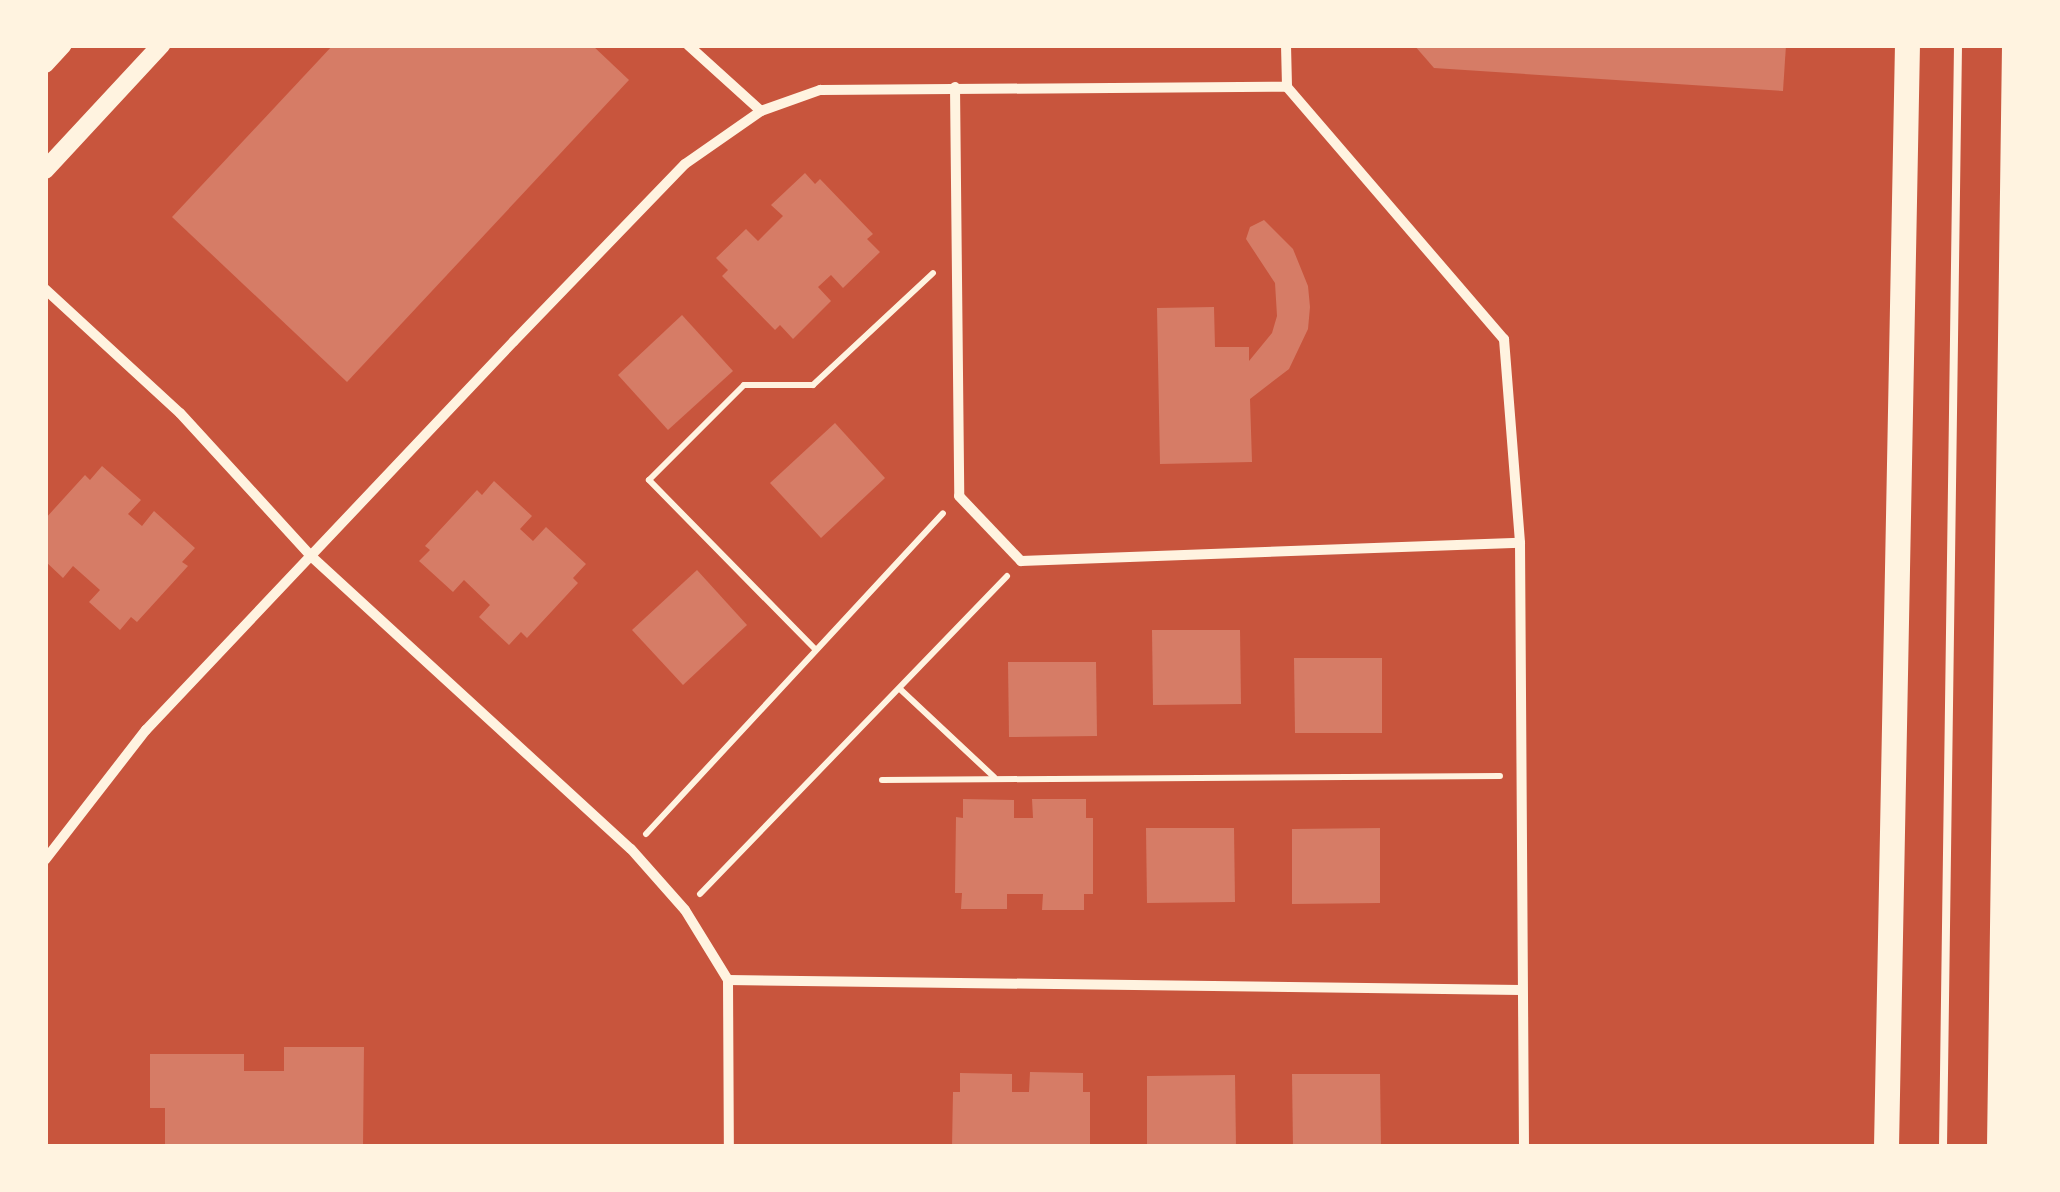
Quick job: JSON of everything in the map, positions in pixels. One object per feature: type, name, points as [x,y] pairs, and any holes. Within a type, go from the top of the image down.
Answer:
[{"type":"main road","points":[[1886,1147],[1906,45]]},
{"type":"main road","points":[[1999,1147],[2014,45]]},
{"type":"street","points":[[45,64],[63,45]]},
{"type":"street","points":[[45,170],[162,45]]},
{"type":"street","points":[[688,45],[760,111]]},
{"type":"street","points":[[1286,45],[1287,88],[1504,338],[1520,543],[1524,1147]]},
{"type":"street","points":[[955,86],[959,496],[1020,561],[1520,543]]},
{"type":"street","points":[[45,860],[146,730],[684,164],[760,111],[820,90],[955,86],[1287,88]]},
{"type":"street","points":[[45,289],[180,413],[312,557],[631,849],[685,910],[728,980],[729,1147]]},
{"type":"street","points":[[728,980],[1522,990]]},
{"type":"lane","points":[[1943,1147],[1958,45]]},
{"type":"path","points":[[815,649],[649,480],[744,385],[813,384],[957,251]]},
{"type":"path","points":[[631,849],[959,496]]},
{"type":"path","points":[[685,910],[1020,561]]},
{"type":"path","points":[[900,689],[994,778]]},
{"type":"path","points":[[882,780],[1522,776]]},
{"type":"building","points":[[333,45],[592,45],[629,80],[347,382],[172,217]]},
{"type":"building","points":[[1414,45],[1786,45],[1783,91],[1434,68]]},
{"type":"building","points":[[805,173],[815,184],[820,179],[873,234],[867,239],[880,252],[843,288],[831,275],[818,287],[831,301],[793,339],[780,325],[775,330],[722,276],[728,270],[716,258],[746,229],[758,241],[783,216],[771,205]]},
{"type":"building","points":[[1264,220],[1293,249],[1308,286],[1310,307],[1308,329],[1289,369],[1250,399],[1252,462],[1160,464],[1157,308],[1214,307],[1215,347],[1249,347],[1249,361],[1272,333],[1277,316],[1275,283],[1246,239],[1250,227]]},
{"type":"building","points":[[682,315],[733,371],[668,430],[618,375]]},
{"type":"building","points":[[835,423],[885,478],[821,538],[770,483]]},
{"type":"building","points":[[102,466],[141,500],[128,514],[142,526],[154,511],[195,548],[182,562],[188,566],[137,622],[131,617],[120,630],[89,602],[100,590],[73,566],[63,578],[45,561],[45,519],[85,475],[90,480]]},
{"type":"building","points":[[494,481],[532,516],[520,529],[533,541],[546,527],[586,564],[573,578],[578,583],[527,638],[521,632],[509,645],[479,617],[490,605],[464,580],[453,592],[419,561],[430,550],[425,546],[477,490],[482,495]]},
{"type":"building","points":[[697,570],[747,625],[683,685],[632,630]]},
{"type":"building","points":[[1152,630],[1240,630],[1241,704],[1153,705]]},
{"type":"building","points":[[1294,658],[1382,658],[1382,733],[1295,733]]},
{"type":"building","points":[[1008,662],[1096,662],[1097,736],[1009,737]]},
{"type":"building","points":[[963,799],[1014,800],[1014,818],[1033,818],[1032,799],[1086,799],[1086,818],[1093,818],[1093,894],[1084,894],[1084,910],[1042,910],[1043,894],[1007,894],[1007,909],[961,909],[962,893],[955,893],[956,817],[963,818]]},
{"type":"building","points":[[1146,828],[1234,828],[1235,902],[1147,903]]},
{"type":"building","points":[[1380,828],[1380,903],[1292,904],[1292,829]]},
{"type":"building","points":[[284,1047],[364,1047],[363,1147],[165,1145],[165,1108],[150,1108],[150,1054],[244,1054],[244,1071],[284,1071]]},
{"type":"building","points":[[1030,1072],[1083,1073],[1083,1092],[1090,1092],[1090,1147],[952,1147],[953,1092],[960,1092],[960,1073],[1012,1074],[1012,1092],[1029,1092]]},
{"type":"building","points":[[1292,1074],[1380,1074],[1381,1147],[1293,1147]]},
{"type":"building","points":[[1235,1075],[1236,1147],[1147,1147],[1147,1076]]}]
